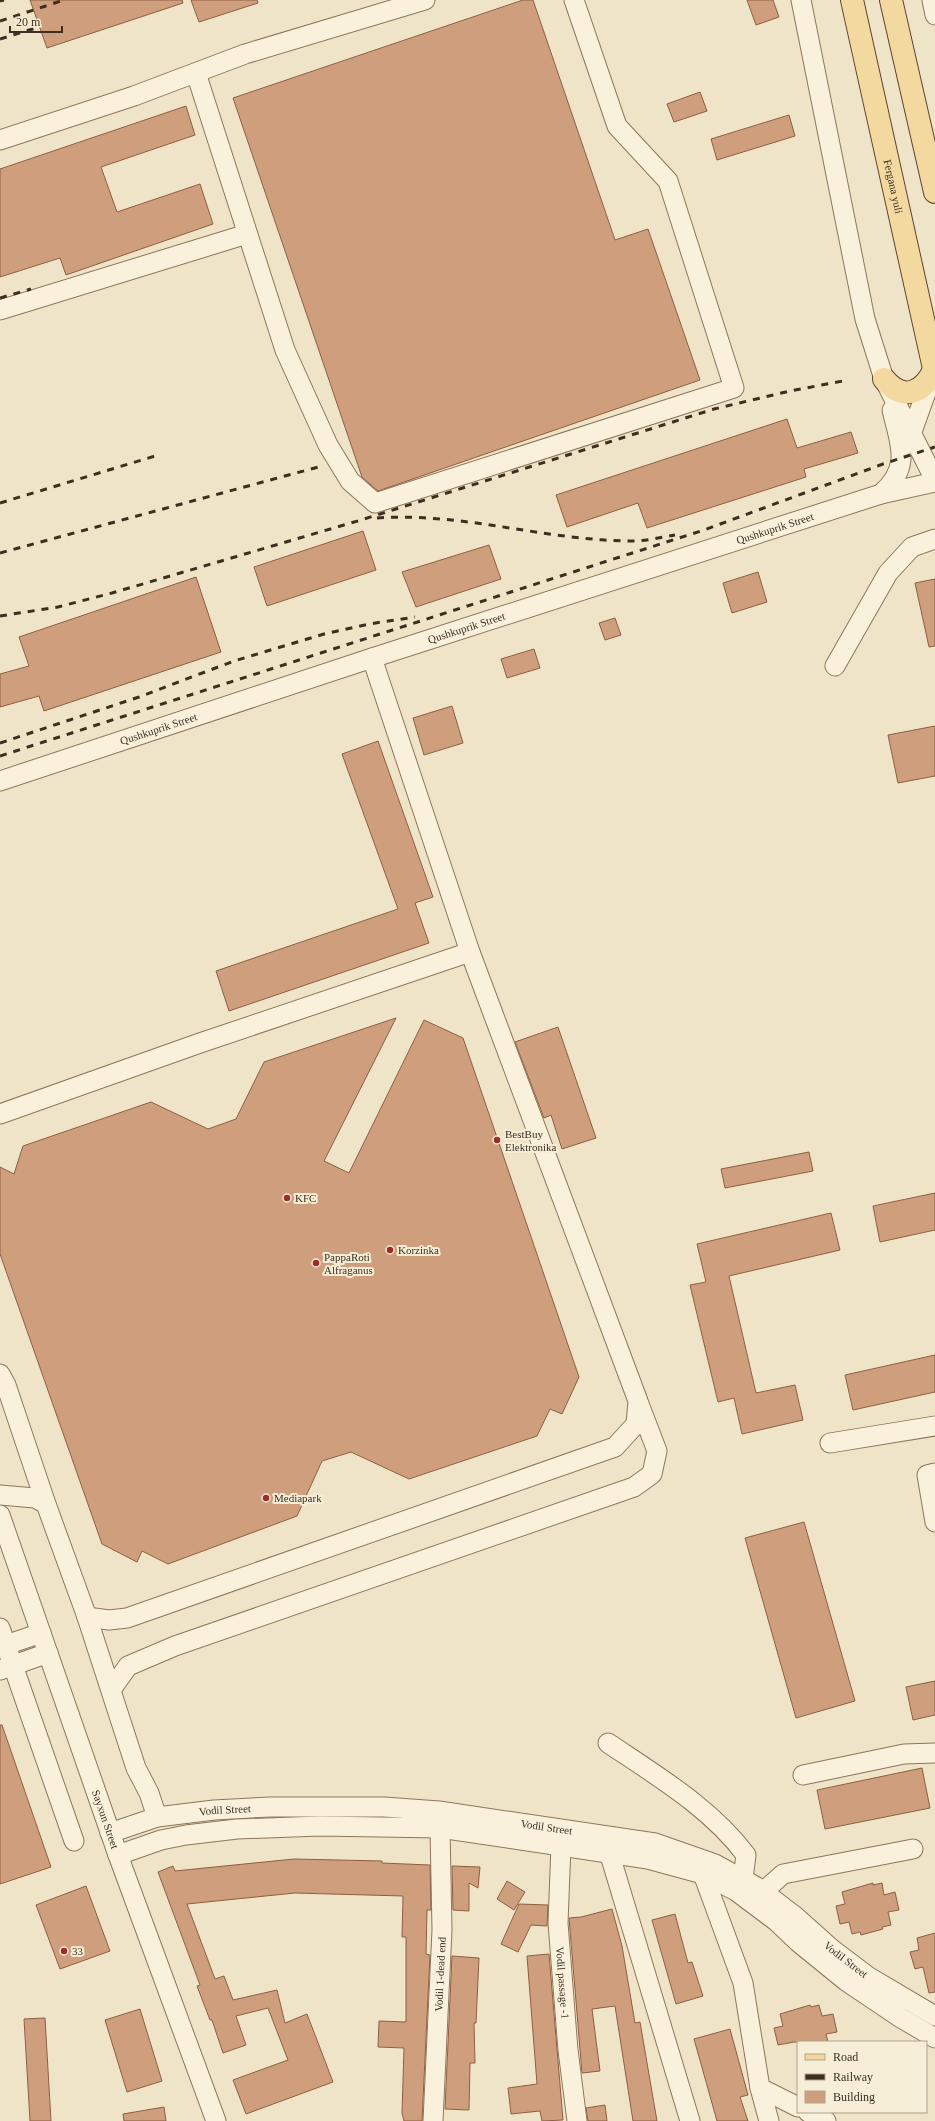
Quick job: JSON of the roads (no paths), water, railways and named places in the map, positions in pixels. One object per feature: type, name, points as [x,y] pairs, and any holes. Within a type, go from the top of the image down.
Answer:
[{"type":"main road","name":"Fergana yuli","points":[[852,0],[935,371]]},
{"type":"main road","points":[[891,0],[935,192]]},
{"type":"main road","points":[[884,379],[896,390],[912,392],[925,385],[935,371]]},
{"type":"street","points":[[0,140],[196,73],[245,54],[425,0]]},
{"type":"street","points":[[196,73],[284,350],[328,445],[350,481],[375,503],[734,388],[668,181],[617,126],[574,0]]},
{"type":"street","points":[[801,0],[865,319],[884,379],[903,458]]},
{"type":"street","points":[[932,0],[935,14]]},
{"type":"street","points":[[0,310],[247,234]]},
{"type":"street","points":[[881,494],[894,480],[935,371]]},
{"type":"street","points":[[884,379],[935,481]]},
{"type":"street","name":"Qushkuprik Street","points":[[0,781],[372,658],[881,494],[935,481]]},
{"type":"street","points":[[835,666],[888,573],[912,547],[935,539]]},
{"type":"street","points":[[111,1690],[128,1666],[175,1646],[634,1487],[652,1474],[657,1451],[470,952],[372,658]]},
{"type":"street","points":[[0,1114],[207,1040],[470,952]]},
{"type":"street","points":[[0,1374],[6,1385],[46,1504],[87,1617],[136,1768],[149,1793],[156,1817]]},
{"type":"street","points":[[87,1617],[109,1620],[127,1618],[615,1447],[636,1424],[638,1401]]},
{"type":"street","points":[[830,1443],[935,1426]]},
{"type":"street","points":[[935,1473],[927,1475],[935,1522]]},
{"type":"street","points":[[0,1495],[35,1498],[46,1504]]},
{"type":"street","name":"Sayxun Street","points":[[0,1515],[110,1833],[216,2121]]},
{"type":"street","points":[[41,1633],[2,1640],[7,1668],[74,1841]]},
{"type":"street","points":[[7,1668],[48,1653]]},
{"type":"street","points":[[608,1743],[680,1793],[731,1834],[746,1855],[743,1879]]},
{"type":"street","points":[[803,1775],[904,1754],[935,1753]]},
{"type":"street","name":"Vodil Street","points":[[110,1833],[156,1817],[214,1810],[270,1806],[384,1807],[439,1811],[655,1843],[700,1858],[743,1879],[795,1916],[832,1949],[870,1977],[935,2016]]},
{"type":"street","name":"Vodil Street","points":[[118,1855],[161,1840],[237,1829],[320,1826],[440,1828],[609,1852],[660,1862],[703,1874],[752,1901],[846,1981],[901,2018],[935,2038]]},
{"type":"street","name":"Vodil 1-dead end","points":[[433,2121],[442,1930],[440,1828]]},
{"type":"street","name":"Vodil passage -1","points":[[561,1845],[558,1923],[568,2050],[577,2121]]},
{"type":"street","points":[[763,1892],[783,1874],[913,1849]]},
{"type":"street","points":[[609,1852],[690,2121]]},
{"type":"street","points":[[703,1874],[743,1983],[760,2088],[769,2121]]},
{"type":"street","points":[[760,2088],[797,2106]]},
{"type":"street","points":[[810,2113],[826,2121]]},
{"type":"railway","points":[[0,1],[4,0]]},
{"type":"railway","points":[[0,21],[64,0]]},
{"type":"railway","points":[[0,39],[39,27]]},
{"type":"railway","points":[[0,298],[31,289]]},
{"type":"railway","points":[[0,616],[58,607],[112,593],[361,520],[714,409],[790,391],[848,380]]},
{"type":"railway","points":[[0,756],[704,530],[883,464],[935,447]]},
{"type":"railway","points":[[0,503],[155,456]]},
{"type":"railway","points":[[0,553],[322,466]]},
{"type":"railway","points":[[377,518],[409,517],[441,519],[601,540],[638,541],[675,535]]},
{"type":"railway","points":[[0,743],[139,697],[234,661],[324,634],[369,624],[415,617]]},
{"type":"place","name":"BestBuy Elektronika","points":[[497,1140]]},
{"type":"place","name":"KFC","points":[[287,1198]]},
{"type":"place","name":"Korzinka","points":[[390,1250]]},
{"type":"place","name":"PappaRoti Alfraganus","points":[[316,1263]]},
{"type":"place","name":"Mediapark","points":[[266,1498]]},
{"type":"place","name":"33","points":[[64,1951]]}]
